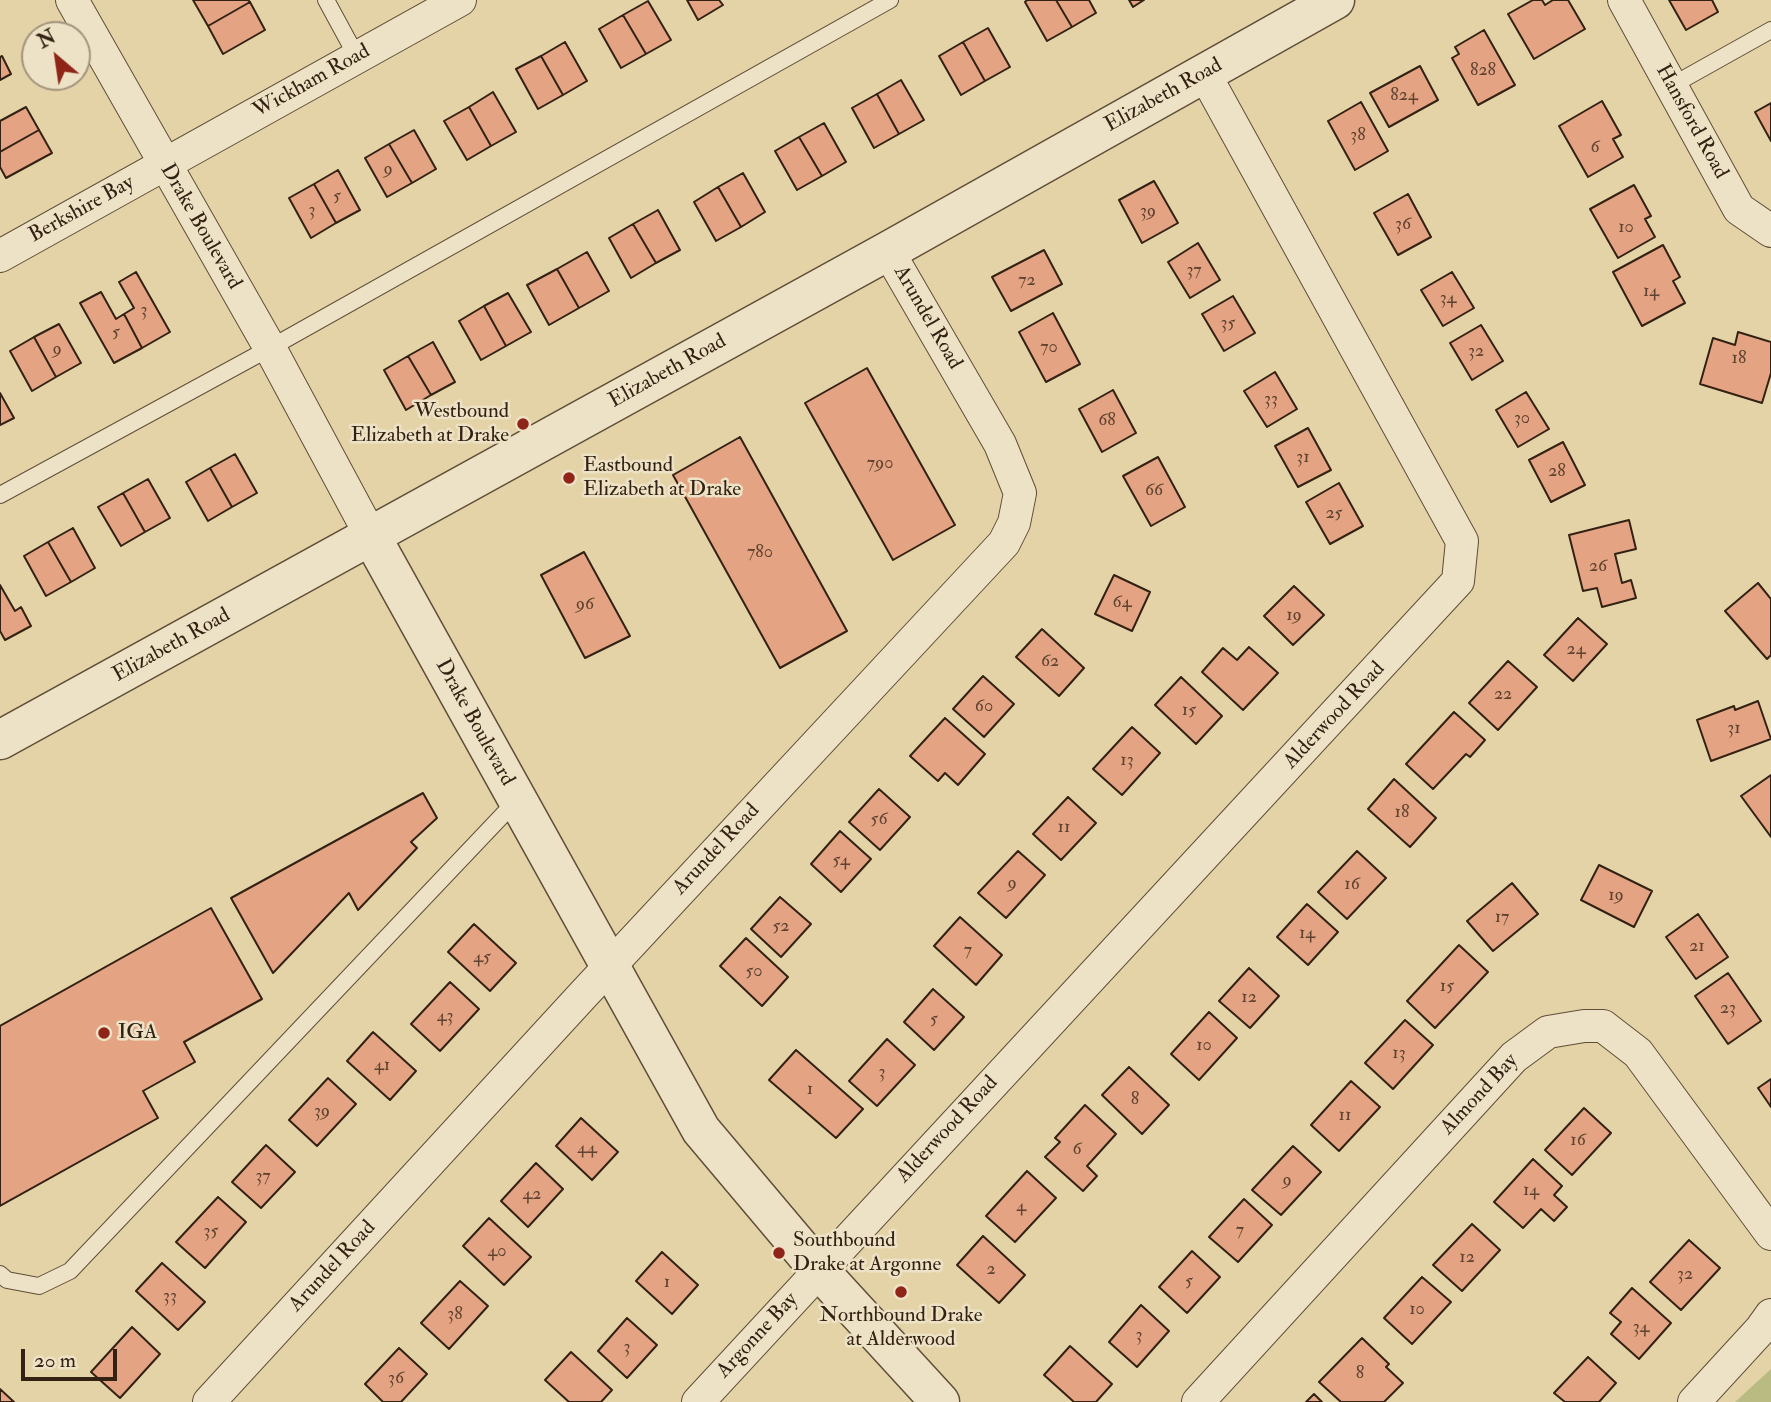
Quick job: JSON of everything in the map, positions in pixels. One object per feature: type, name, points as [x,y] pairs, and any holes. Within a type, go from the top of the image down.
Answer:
[{"type":"street","name":"Drake Boulevard","points":[[72,0],[270,348],[445,672],[611,964],[701,1130],[819,1270],[940,1402]]},
{"type":"street","name":"Wickham Road","points":[[164,164],[460,0]]},
{"type":"street","name":"Elizabeth Road","points":[[0,740],[888,251],[1335,0]]},
{"type":"street","name":"Hansford Road","points":[[1624,0],[1739,209],[1771,231]]},
{"type":"street","name":"Alderwood Road","points":[[819,1270],[1458,581],[1462,541],[1204,73]]},
{"type":"street","name":"Berkshire Bay","points":[[0,256],[164,164]]},
{"type":"street","name":"Arundel Road","points":[[209,1402],[611,964],[1004,543],[1014,523],[1020,493],[1000,444],[888,251]]},
{"type":"street","name":"Almond Bay","points":[[1198,1402],[1514,1057],[1548,1032],[1603,1026],[1638,1053],[1771,1234]]},
{"type":"street","name":"Argonne Bay","points":[[698,1402],[819,1270]]},
{"type":"street","points":[[1694,1402],[1771,1315]]},
{"type":"lane","points":[[326,0],[357,57]]},
{"type":"lane","points":[[0,495],[270,348],[890,0]]},
{"type":"lane","points":[[1671,86],[1771,30]]},
{"type":"lane","points":[[0,1274],[6,1280],[38,1286],[70,1271],[518,800]]},
{"type":"green space","points":[[1771,1369],[1771,1402],[1735,1402]]},
{"type":"building","points":[[193,0],[248,0],[250,2],[208,26]]},
{"type":"building","points":[[687,0],[719,0],[723,5],[698,20]]},
{"type":"building","points":[[1056,0],[1072,27],[1047,41],[1025,2]]},
{"type":"building","points":[[1056,0],[1089,0],[1096,13],[1072,27]]},
{"type":"building","points":[[1129,0],[1144,0],[1133,7]]},
{"type":"building","points":[[1533,0],[1542,0],[1545,5],[1553,0],[1568,0],[1585,29],[1534,59],[1508,14]]},
{"type":"building","points":[[1669,0],[1712,0],[1718,12],[1686,30]]},
{"type":"building","points":[[648,1],[671,40],[646,54],[623,15]]},
{"type":"building","points":[[250,2],[265,30],[223,54],[208,26]]},
{"type":"building","points":[[623,15],[646,54],[621,68],[599,29]]},
{"type":"building","points":[[988,28],[1010,67],[985,81],[963,42]]},
{"type":"building","points":[[1484,30],[1515,85],[1478,105],[1452,58],[1459,54],[1455,47]]},
{"type":"building","points":[[565,42],[587,81],[563,95],[541,56]]},
{"type":"building","points":[[963,42],[985,81],[961,95],[939,56]]},
{"type":"building","points":[[2,56],[11,74],[0,80],[0,57]]},
{"type":"building","points":[[541,56],[563,95],[538,109],[516,69]]},
{"type":"building","points":[[1420,66],[1438,100],[1389,127],[1370,93]]},
{"type":"building","points":[[901,80],[924,120],[899,134],[877,94]]},
{"type":"building","points":[[493,92],[516,132],[491,146],[469,107]]},
{"type":"building","points":[[877,94],[899,134],[874,148],[852,108]]},
{"type":"building","points":[[1602,101],[1621,135],[1613,139],[1623,157],[1588,177],[1559,126]]},
{"type":"building","points":[[1361,102],[1388,151],[1355,170],[1328,121]]},
{"type":"building","points":[[1771,103],[1771,141],[1755,112]]},
{"type":"building","points":[[26,107],[39,130],[0,152],[0,121]]},
{"type":"building","points":[[469,107],[491,146],[467,160],[444,121]]},
{"type":"building","points":[[824,123],[846,162],[822,176],[799,137]]},
{"type":"building","points":[[39,130],[52,153],[6,178],[0,167],[0,152]]},
{"type":"building","points":[[414,130],[436,169],[412,183],[389,144]]},
{"type":"building","points":[[799,137],[822,176],[797,190],[775,151]]},
{"type":"building","points":[[389,144],[412,183],[387,197],[365,158]]},
{"type":"building","points":[[338,170],[360,210],[336,223],[314,184]]},
{"type":"building","points":[[743,173],[765,212],[741,227],[718,187]]},
{"type":"building","points":[[1154,181],[1178,223],[1142,243],[1119,200]]},
{"type":"building","points":[[314,184],[336,223],[311,238],[289,198]]},
{"type":"building","points":[[1634,185],[1651,216],[1645,219],[1655,237],[1618,258],[1590,209]]},
{"type":"building","points":[[718,187],[741,227],[716,241],[694,202]]},
{"type":"building","points":[[1408,194],[1431,237],[1398,255],[1374,213]]},
{"type":"building","points":[[658,210],[680,250],[656,263],[633,224]]},
{"type":"building","points":[[633,224],[656,263],[631,278],[609,238]]},
{"type":"building","points":[[1198,243],[1220,280],[1190,298],[1168,262]]},
{"type":"building","points":[[1663,245],[1680,277],[1673,281],[1685,303],[1642,326],[1613,272]]},
{"type":"building","points":[[1044,250],[1062,284],[1011,311],[992,277]]},
{"type":"building","points":[[587,252],[609,291],[579,308],[557,269]]},
{"type":"building","points":[[557,269],[579,308],[549,325],[527,285]]},
{"type":"building","points":[[136,272],[170,332],[142,348],[124,314],[134,308],[119,282]]},
{"type":"building","points":[[1452,272],[1474,308],[1443,326],[1421,290]]},
{"type":"building","points":[[101,292],[116,319],[124,314],[142,348],[114,363],[80,303]]},
{"type":"building","points":[[508,293],[531,332],[506,346],[484,306]]},
{"type":"building","points":[[1233,296],[1255,333],[1224,351],[1202,314]]},
{"type":"building","points":[[484,306],[506,346],[481,360],[459,321]]},
{"type":"building","points":[[1053,313],[1080,364],[1046,382],[1019,332]]},
{"type":"building","points":[[59,324],[81,363],[56,377],[34,337]]},
{"type":"building","points":[[1481,325],[1503,361],[1472,380],[1450,343]]},
{"type":"building","points":[[1738,332],[1771,342],[1771,373],[1762,403],[1700,384],[1713,338],[1735,345]]},
{"type":"building","points":[[34,337],[56,377],[32,391],[10,351]]},
{"type":"building","points":[[433,342],[455,382],[431,395],[408,356]]},
{"type":"building","points":[[408,356],[431,395],[406,410],[384,370]]},
{"type":"building","points":[[867,368],[955,525],[893,560],[805,403]]},
{"type":"building","points":[[1275,372],[1297,409],[1267,427],[1244,391]]},
{"type":"building","points":[[1113,390],[1136,433],[1102,452],[1079,409]]},
{"type":"building","points":[[1526,392],[1549,429],[1518,447],[1496,410]]},
{"type":"building","points":[[0,393],[14,418],[0,425]]},
{"type":"building","points":[[1308,428],[1331,470],[1298,487],[1275,446]]},
{"type":"building","points":[[740,437],[847,631],[780,668],[673,475]]},
{"type":"building","points":[[1563,442],[1585,485],[1551,502],[1529,460]]},
{"type":"building","points":[[235,454],[257,493],[232,507],[210,468]]},
{"type":"building","points":[[1158,457],[1185,507],[1151,526],[1123,476]]},
{"type":"building","points":[[210,468],[232,507],[208,521],[186,482]]},
{"type":"building","points":[[148,479],[170,518],[145,532],[123,493]]},
{"type":"building","points":[[1339,483],[1363,526],[1330,544],[1306,502]]},
{"type":"building","points":[[123,493],[145,532],[121,546],[98,507]]},
{"type":"building","points":[[1629,520],[1636,549],[1615,554],[1622,583],[1631,580],[1636,598],[1602,607],[1597,588],[1583,591],[1569,535]]},
{"type":"building","points":[[73,528],[95,568],[71,582],[48,542]]},
{"type":"building","points":[[48,542],[71,582],[46,596],[24,556]]},
{"type":"building","points":[[584,552],[630,636],[585,658],[541,575]]},
{"type":"building","points":[[1114,575],[1150,592],[1132,631],[1095,614]]},
{"type":"building","points":[[1758,583],[1771,599],[1771,655],[1767,659],[1725,611]]},
{"type":"building","points":[[0,585],[15,611],[21,607],[31,626],[5,640],[0,631]]},
{"type":"building","points":[[1294,586],[1324,615],[1293,645],[1264,616]]},
{"type":"building","points":[[1578,618],[1607,644],[1573,681],[1544,655]]},
{"type":"building","points":[[1042,629],[1084,668],[1059,696],[1016,657]]},
{"type":"building","points":[[1249,647],[1278,673],[1243,710],[1202,672],[1223,648],[1237,660]]},
{"type":"building","points":[[1508,661],[1537,687],[1498,730],[1469,703]]},
{"type":"building","points":[[983,676],[1014,704],[984,737],[953,709]]},
{"type":"building","points":[[1181,677],[1222,716],[1196,744],[1155,705]]},
{"type":"building","points":[[1758,701],[1771,739],[1711,761],[1697,720],[1734,706],[1735,710]]},
{"type":"building","points":[[1454,712],[1485,740],[1470,757],[1466,754],[1433,789],[1406,764]]},
{"type":"building","points":[[945,718],[985,754],[958,785],[945,773],[938,781],[910,756]]},
{"type":"building","points":[[1132,727],[1160,753],[1122,795],[1093,769]]},
{"type":"building","points":[[1771,775],[1771,837],[1741,796]]},
{"type":"building","points":[[1394,779],[1436,818],[1410,847],[1368,809]]},
{"type":"building","points":[[879,789],[910,817],[880,850],[849,822]]},
{"type":"building","points":[[423,793],[437,818],[411,842],[417,848],[358,910],[349,893],[273,973],[231,898]]},
{"type":"building","points":[[1068,797],[1096,823],[1061,860],[1033,834]]},
{"type":"building","points":[[840,831],[871,859],[841,892],[811,864]]},
{"type":"building","points":[[1018,851],[1045,875],[1006,918],[978,893]]},
{"type":"building","points":[[1357,851],[1386,878],[1347,919],[1318,892]]},
{"type":"building","points":[[1599,865],[1652,891],[1634,927],[1581,900]]},
{"type":"building","points":[[1512,883],[1538,914],[1493,951],[1467,921]]},
{"type":"building","points":[[780,897],[811,924],[781,957],[751,929]]},
{"type":"building","points":[[1307,904],[1338,932],[1308,965],[1277,937]]},
{"type":"building","points":[[211,908],[262,999],[184,1042],[195,1062],[143,1091],[158,1118],[0,1206],[0,1026]]},
{"type":"building","points":[[1698,914],[1728,957],[1696,979],[1666,937]]},
{"type":"building","points":[[960,917],[1002,955],[976,985],[934,946]]},
{"type":"building","points":[[474,924],[516,963],[490,991],[448,952]]},
{"type":"building","points":[[746,938],[788,977],[762,1006],[720,966]]},
{"type":"building","points":[[1459,945],[1488,972],[1435,1028],[1407,1001]]},
{"type":"building","points":[[1249,968],[1279,996],[1250,1028],[1219,1001]]},
{"type":"building","points":[[1728,973],[1761,1021],[1728,1044],[1695,996]]},
{"type":"building","points":[[450,982],[479,1009],[440,1051],[411,1024]]},
{"type":"building","points":[[933,989],[964,1017],[934,1050],[904,1022]]},
{"type":"building","points":[[1209,1012],[1237,1038],[1199,1080],[1171,1054]]},
{"type":"building","points":[[1405,1020],[1433,1045],[1393,1089],[1365,1063]]},
{"type":"building","points":[[373,1032],[416,1071],[390,1100],[347,1061]]},
{"type":"building","points":[[887,1039],[915,1065],[877,1106],[849,1081]]},
{"type":"building","points":[[796,1050],[863,1109],[836,1138],[769,1080]]},
{"type":"building","points":[[1129,1067],[1169,1105],[1142,1134],[1102,1095]]},
{"type":"building","points":[[328,1078],[356,1104],[317,1146],[289,1120]]},
{"type":"building","points":[[1771,1079],[1771,1107],[1758,1088]]},
{"type":"building","points":[[1351,1081],[1380,1107],[1339,1151],[1311,1125]]},
{"type":"building","points":[[1085,1105],[1116,1134],[1087,1166],[1097,1176],[1083,1191],[1045,1157],[1060,1142],[1055,1138]]},
{"type":"building","points":[[1584,1108],[1611,1133],[1572,1175],[1545,1150]]},
{"type":"building","points":[[581,1118],[618,1152],[592,1180],[556,1146]]},
{"type":"building","points":[[266,1145],[295,1172],[261,1208],[232,1182]]},
{"type":"building","points":[[1293,1146],[1321,1172],[1281,1215],[1252,1190]]},
{"type":"building","points":[[1533,1159],[1562,1186],[1554,1195],[1567,1207],[1554,1221],[1541,1209],[1523,1228],[1494,1202]]},
{"type":"building","points":[[536,1163],[563,1189],[528,1227],[501,1201]]},
{"type":"building","points":[[1027,1171],[1056,1198],[1015,1242],[986,1216]]},
{"type":"building","points":[[218,1197],[246,1222],[205,1268],[176,1242]]},
{"type":"building","points":[[1244,1199],[1272,1225],[1238,1262],[1209,1237]]},
{"type":"building","points":[[489,1218],[531,1257],[504,1285],[463,1246]]},
{"type":"building","points":[[1472,1224],[1500,1250],[1462,1291],[1433,1265]]},
{"type":"building","points":[[983,1236],[1025,1275],[999,1303],[957,1265]]},
{"type":"building","points":[[1689,1240],[1720,1268],[1681,1310],[1650,1282]]},
{"type":"building","points":[[1192,1251],[1220,1277],[1187,1313],[1159,1287]]},
{"type":"building","points":[[662,1252],[698,1285],[672,1314],[636,1281]]},
{"type":"building","points":[[162,1263],[205,1302],[178,1330],[136,1291]]},
{"type":"building","points":[[1422,1277],[1451,1302],[1412,1344],[1384,1318]]},
{"type":"building","points":[[460,1281],[488,1306],[449,1349],[421,1323]]},
{"type":"building","points":[[1632,1288],[1671,1323],[1639,1359],[1611,1334],[1621,1322],[1610,1313]]},
{"type":"building","points":[[1141,1305],[1169,1331],[1137,1367],[1109,1342]]},
{"type":"building","points":[[627,1318],[657,1345],[627,1378],[598,1351]]},
{"type":"building","points":[[132,1327],[160,1354],[120,1398],[91,1372]]},
{"type":"building","points":[[1362,1338],[1389,1364],[1386,1367],[1403,1383],[1384,1402],[1341,1402],[1319,1382]]},
{"type":"building","points":[[1070,1346],[1112,1384],[1096,1402],[1074,1402],[1044,1375]]},
{"type":"building","points":[[399,1348],[427,1374],[401,1402],[383,1402],[365,1384]]},
{"type":"building","points":[[571,1352],[612,1390],[601,1402],[569,1402],[545,1380]]},
{"type":"building","points":[[1588,1357],[1616,1383],[1599,1402],[1565,1402],[1554,1393]]},
{"type":"building","points":[[0,1389],[14,1402],[0,1402]]},
{"type":"building","points":[[1314,1394],[1322,1402],[1306,1402]]},
{"type":"place","name":"Westbound Elizabeth at Drake","points":[[523,424]]},
{"type":"place","name":"Eastbound Elizabeth at Drake","points":[[569,478]]},
{"type":"place","name":"IGA","points":[[104,1033]]},
{"type":"place","name":"Southbound Drake at Argonne","points":[[779,1253]]},
{"type":"place","name":"Northbound Drake at Alderwood","points":[[901,1292]]}]
